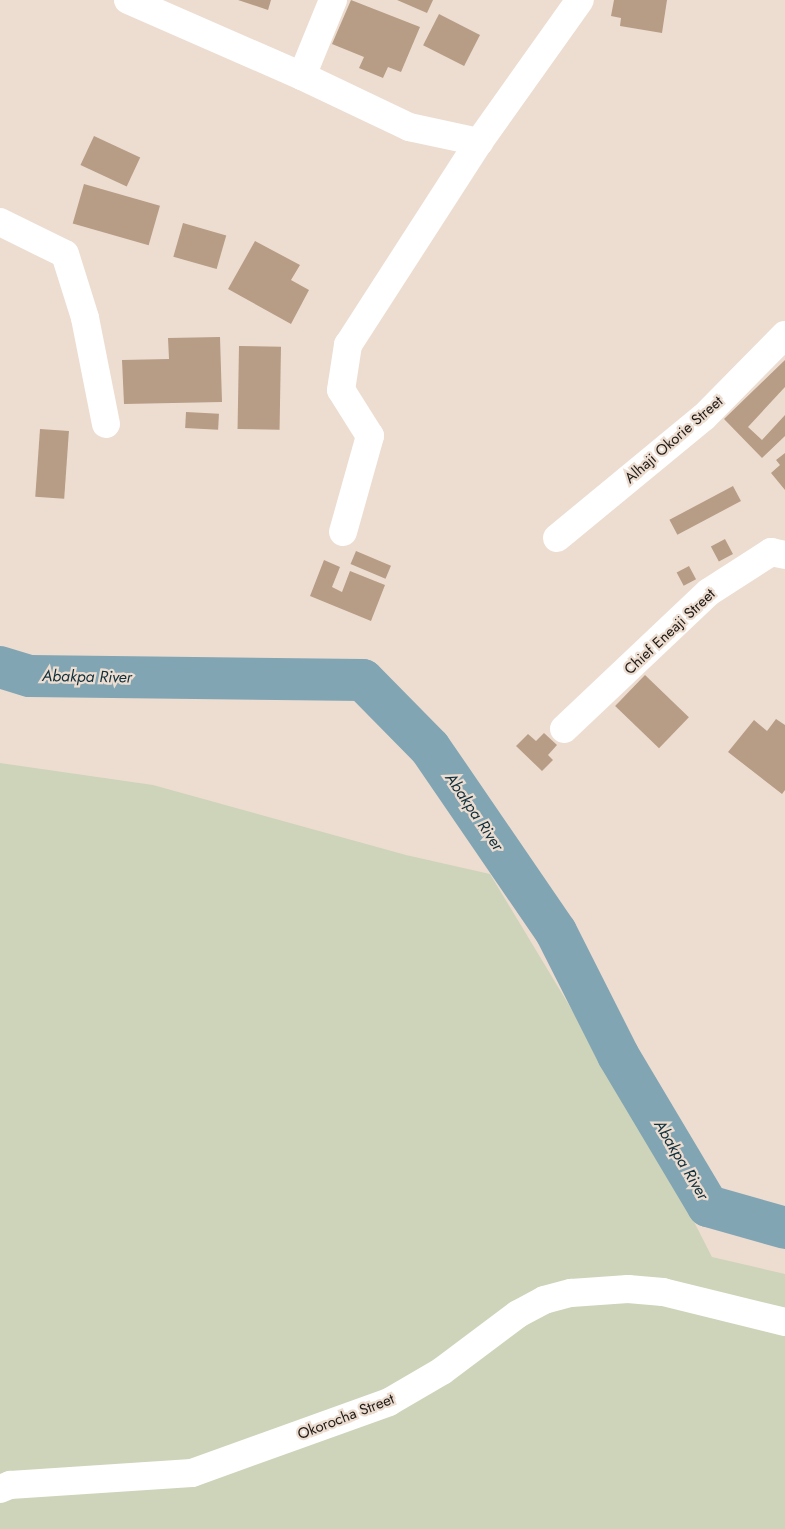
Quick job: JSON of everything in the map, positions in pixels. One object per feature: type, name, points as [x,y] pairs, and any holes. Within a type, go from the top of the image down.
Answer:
[{"type":"street","points":[[128,0],[302,76],[409,128],[479,142]]},
{"type":"street","points":[[302,76],[333,0]]},
{"type":"street","points":[[343,532],[370,436],[341,390],[348,345],[479,142],[580,0]]},
{"type":"street","points":[[0,222],[65,254],[85,318],[106,424]]},
{"type":"street","name":"Alhaji Okorie Street","points":[[557,538],[704,417],[785,335]]},
{"type":"street","name":"Chief Eneaji Street","points":[[564,729],[709,592],[771,552],[785,555]]},
{"type":"street","name":"Okorocha Street","points":[[0,1489],[10,1485],[192,1473],[389,1402],[442,1371],[518,1314],[544,1300],[571,1294],[628,1289],[663,1292],[785,1322]]},
{"type":"green space","points":[[0,763],[153,785],[406,855],[490,874],[663,1161],[712,1257],[785,1274],[785,1529],[0,1529]]},
{"type":"building","points":[[238,0],[271,0],[268,10]]},
{"type":"building","points":[[351,0],[420,27],[401,72],[388,67],[383,78],[359,68],[364,57],[332,44]]},
{"type":"building","points":[[397,0],[433,0],[427,13]]},
{"type":"building","points":[[614,0],[667,0],[662,33],[620,26],[621,18],[611,16]]},
{"type":"building","points":[[439,14],[480,35],[464,66],[423,45]]},
{"type":"building","points":[[94,136],[140,158],[127,187],[80,165]]},
{"type":"building","points":[[84,184],[160,206],[149,245],[73,223]]},
{"type":"building","points":[[183,223],[226,235],[217,269],[173,257]]},
{"type":"building","points":[[255,241],[300,265],[291,280],[309,290],[291,324],[228,289]]},
{"type":"building","points":[[220,337],[222,402],[124,404],[122,360],[169,359],[168,338]]},
{"type":"building","points":[[239,346],[281,347],[280,430],[238,429]]},
{"type":"building","points":[[785,360],[785,387],[748,427],[762,440],[785,415],[785,436],[762,458],[724,419]]},
{"type":"building","points":[[186,412],[219,414],[218,430],[185,428]]},
{"type":"building","points":[[40,429],[69,431],[64,499],[35,497]]},
{"type":"building","points":[[785,453],[785,490],[771,473],[780,465],[776,460]]},
{"type":"building","points":[[733,486],[741,501],[677,535],[669,520]]},
{"type":"building","points":[[725,539],[733,554],[719,562],[711,547]]},
{"type":"building","points":[[356,551],[391,566],[386,579],[351,564]]},
{"type":"building","points":[[324,560],[340,567],[332,587],[342,592],[350,571],[385,585],[371,621],[310,596]]},
{"type":"building","points":[[689,566],[696,579],[684,586],[677,573]]},
{"type":"building","points":[[645,675],[689,717],[659,748],[615,706]]},
{"type":"building","points":[[776,719],[785,725],[785,790],[782,794],[728,752],[754,720],[767,731]]},
{"type":"building","points":[[544,733],[557,745],[548,755],[553,760],[542,771],[516,746],[528,734],[536,741]]},
{"type":"waterway","name":"Abakpa River","points":[[0,667],[30,676],[363,680],[430,748],[556,932],[618,1055],[708,1206],[785,1228]]}]
